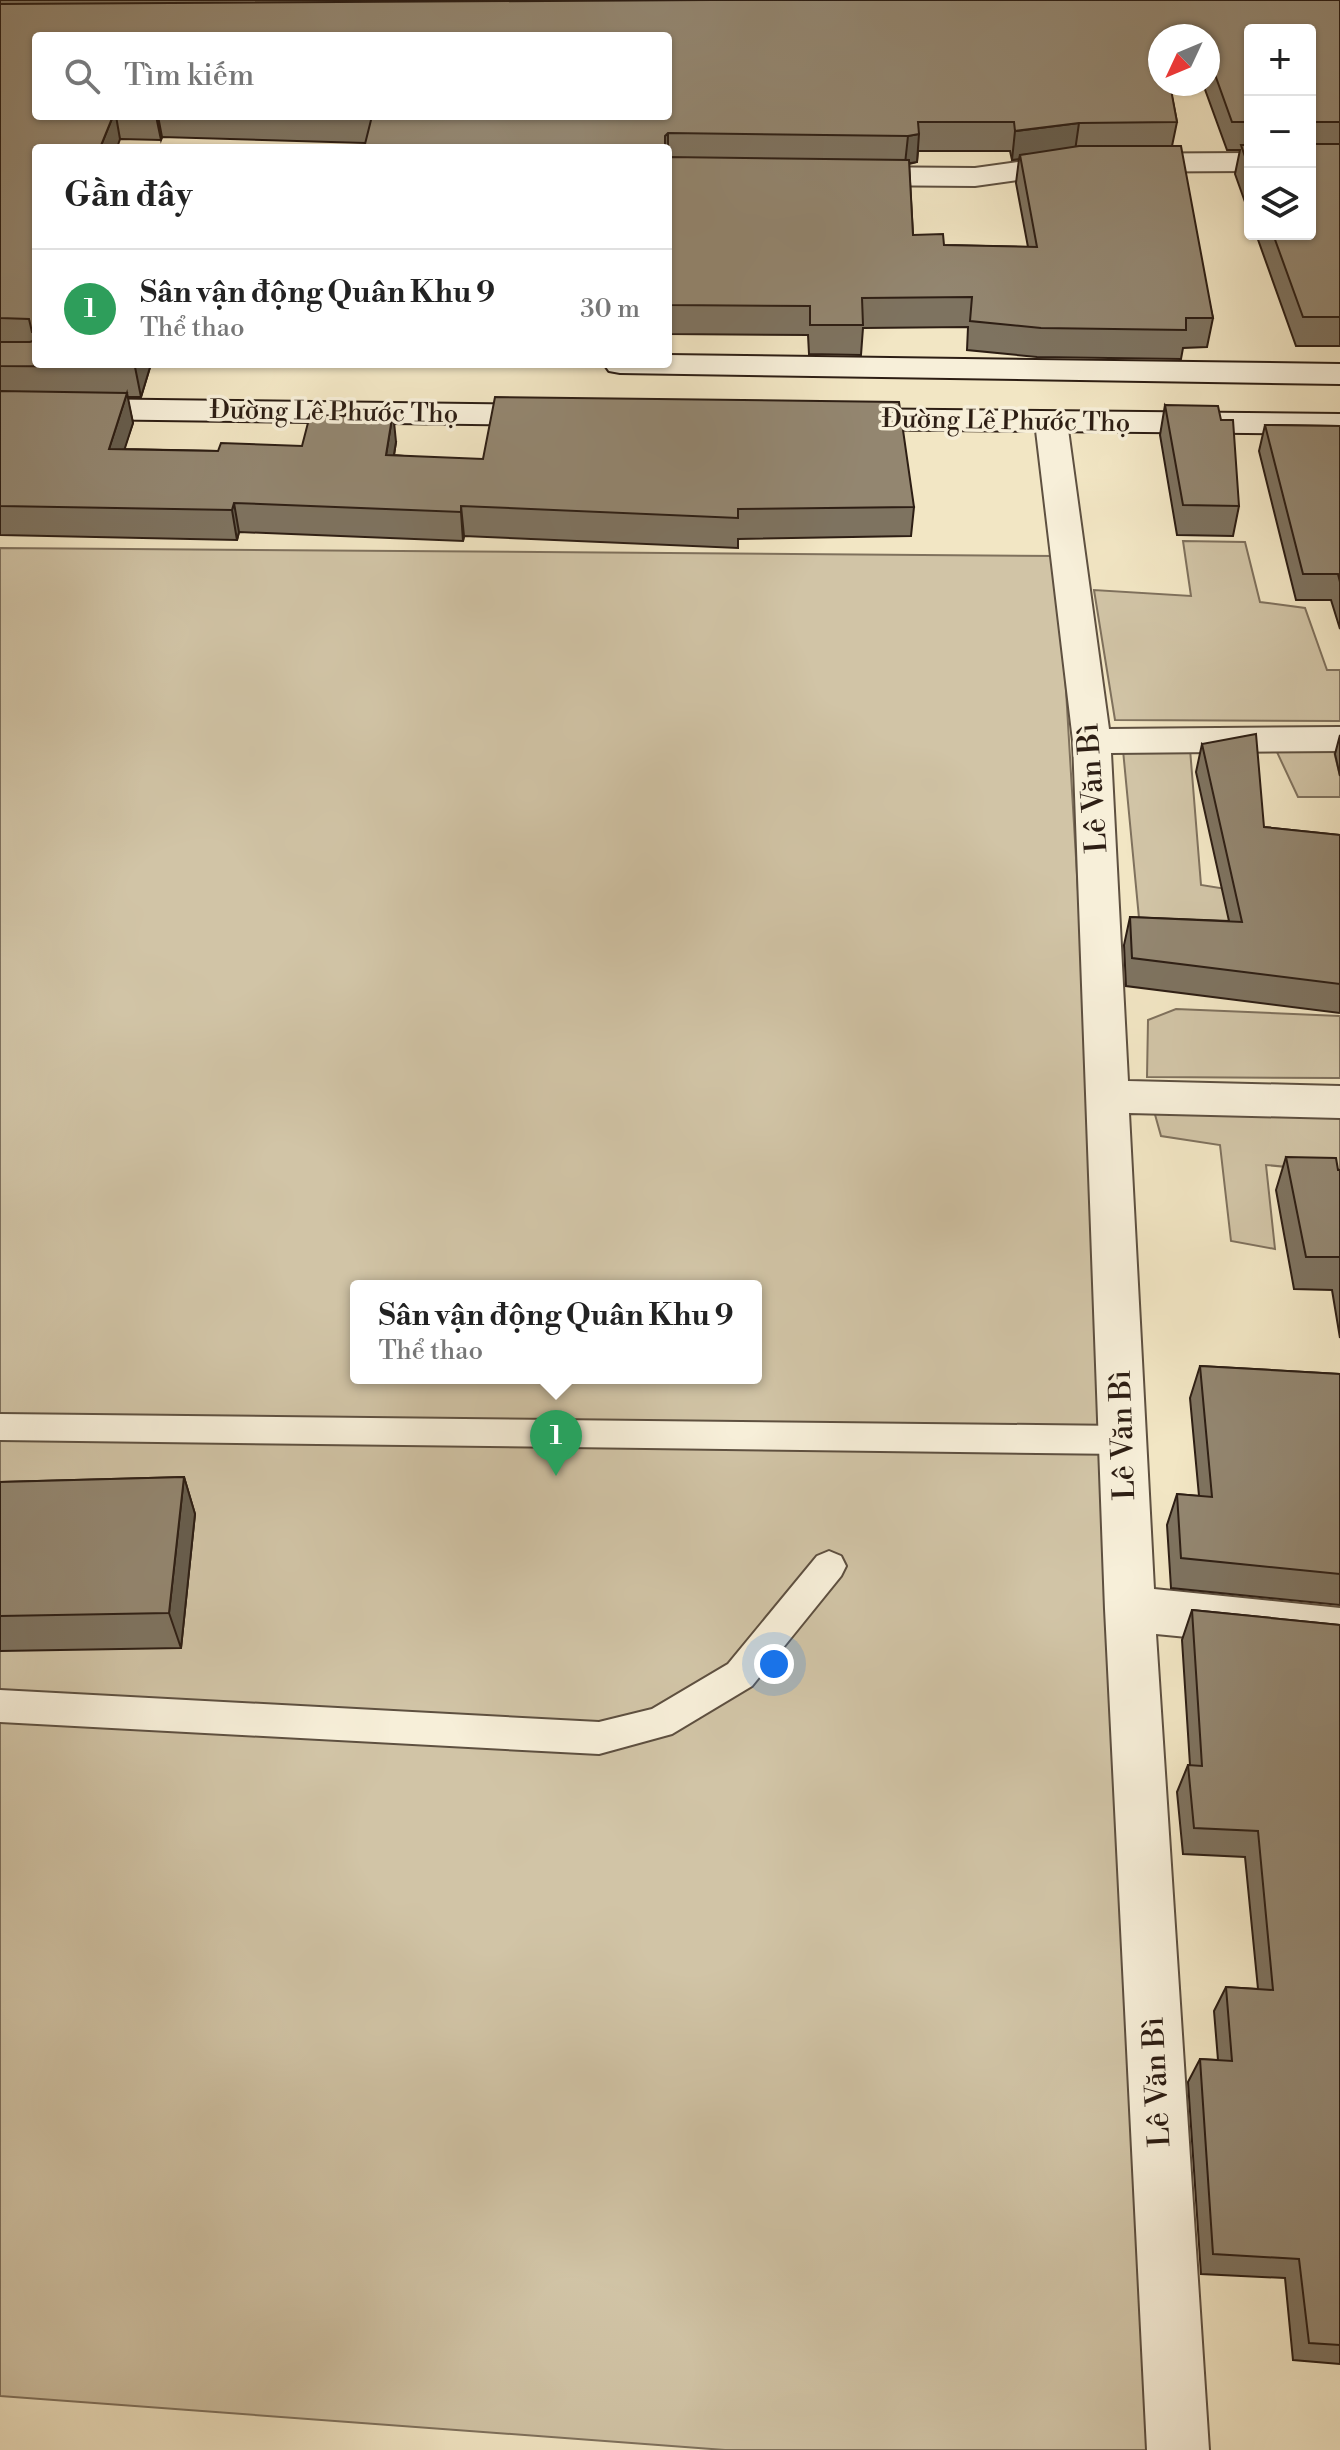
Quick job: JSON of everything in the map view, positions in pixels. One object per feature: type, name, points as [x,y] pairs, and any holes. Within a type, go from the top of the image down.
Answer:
[{"type":"street","points":[[822,176],[975,177],[1075,163],[1244,162]]},
{"type":"street","name":"Đường Lê Phước Thọ","points":[[672,365],[1340,374]]},
{"type":"street","name":"Lê Văn Bì","points":[[1041,372],[1051,422],[1092,741],[1110,1097],[1130,1609],[1178,2450]]},
{"type":"street","name":"Đường Lê Phước Thọ","points":[[0,408],[573,416]]},
{"type":"street","name":"Đường Lê Phước Thọ","points":[[812,419],[1340,424]]},
{"type":"street","points":[[1092,741],[1340,739]]},
{"type":"street","points":[[1110,1097],[1340,1102]]},
{"type":"street","points":[[1130,1609],[1340,1630]]},
{"type":"lane","points":[[0,1427],[1123,1440]]},
{"type":"lane","points":[[0,1706],[599,1738],[660,1723],[740,1675],[829,1566]]},
{"type":"shaded area","points":[[1183,541],[1245,542],[1260,602],[1305,608],[1327,670],[1340,670],[1340,721],[1115,720],[1094,590],[1191,596]]},
{"type":"shaded area","points":[[0,548],[1058,556],[1171,2450],[725,2450],[0,2396]]},
{"type":"shaded area","points":[[1333,747],[1340,776],[1340,797],[1298,797],[1276,750]]},
{"type":"shaded area","points":[[1190,749],[1201,885],[1257,894],[1340,927],[1139,918],[1123,750]]},
{"type":"shaded area","points":[[1176,1009],[1340,1016],[1340,1078],[1147,1077],[1148,1020]]},
{"type":"shaded area","points":[[1340,1110],[1340,1172],[1266,1165],[1275,1249],[1231,1241],[1220,1145],[1161,1136],[1154,1111]]},
{"type":"building","points":[[1340,0],[1340,122],[1316,122],[1316,24],[1244,24],[1244,122],[1232,122],[1220,88],[1220,24],[1148,24],[1148,96],[1172,96],[1177,122],[1079,123],[1015,131],[1014,122],[918,122],[919,134],[908,136],[668,133],[665,144],[365,144],[371,120],[672,120],[672,32],[32,32],[32,120],[111,120],[102,144],[32,144],[32,332],[29,319],[0,318],[0,4]]},
{"type":"building","points":[[1316,144],[1340,144],[1340,317],[1303,317],[1275,240],[1316,240]]},
{"type":"building","points":[[1079,146],[1181,146],[1213,318],[1186,318],[1186,330],[1041,328],[970,321],[972,297],[862,298],[863,325],[810,325],[810,306],[672,305],[672,157],[909,160],[913,235],[943,234],[944,245],[1037,247],[1020,155]]},
{"type":"building","points":[[0,342],[30,342],[32,366],[0,366]]},
{"type":"building","points":[[0,391],[127,393],[109,449],[218,451],[221,443],[302,446],[310,415],[345,416],[346,411],[393,412],[386,455],[483,459],[495,397],[899,402],[914,507],[738,509],[738,518],[461,506],[461,512],[234,503],[232,510],[0,506]]},
{"type":"building","points":[[1165,405],[1218,406],[1221,420],[1233,420],[1239,506],[1183,505]]},
{"type":"building","points":[[1265,425],[1340,426],[1340,582],[1338,574],[1303,574]]},
{"type":"building","points":[[1256,734],[1264,827],[1340,835],[1340,984],[1132,958],[1130,917],[1242,922],[1202,744]]},
{"type":"building","points":[[1286,1157],[1336,1158],[1340,1170],[1340,1257],[1306,1257]]},
{"type":"building","points":[[1200,1366],[1340,1374],[1340,1574],[1181,1558],[1177,1494],[1212,1497]]},
{"type":"building","points":[[184,1477],[169,1613],[0,1616],[0,1482]]},
{"type":"building","points":[[1192,1610],[1340,1625],[1340,2345],[1309,2343],[1299,2259],[1213,2254],[1200,2059],[1232,2061],[1226,1987],[1273,1990],[1258,1831],[1194,1828],[1188,1765],[1202,1766]]},
{"type":"place","name":"Sân vận động Quân Khu 9","points":[[556,1476]]}]
